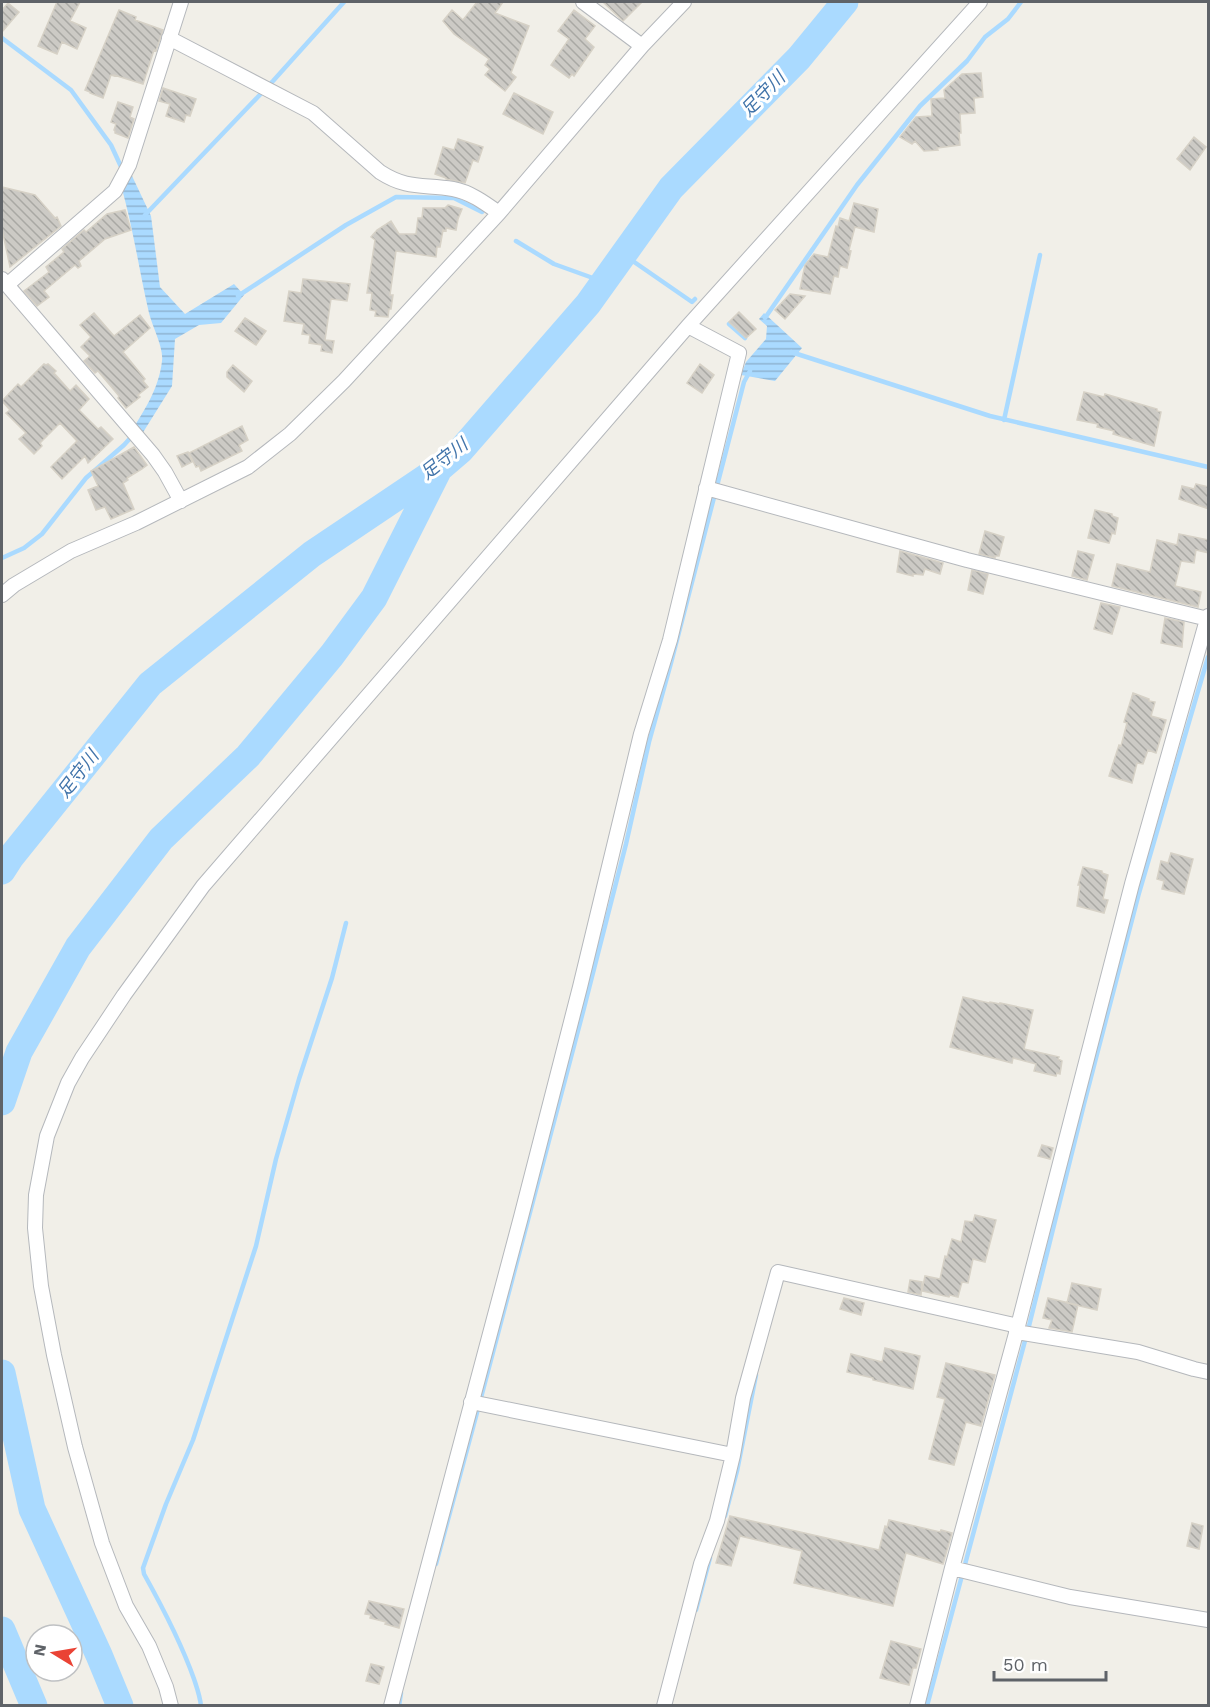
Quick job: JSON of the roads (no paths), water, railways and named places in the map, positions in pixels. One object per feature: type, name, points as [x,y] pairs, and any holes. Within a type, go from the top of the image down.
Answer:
[{"type":"street","points":[[181,2],[129,165],[115,191],[4,282],[165,472],[181,501]]},
{"type":"street","points":[[583,2],[642,46]]},
{"type":"street","points":[[2,595],[71,551],[136,523],[248,467],[290,434],[344,381],[498,213],[642,46],[684,2]]},
{"type":"street","points":[[171,1706],[150,1646],[126,1606],[102,1544],[75,1448],[41,1286],[35,1228],[36,1195],[47,1136],[68,1083],[124,995],[203,886],[688,326],[980,2]]},
{"type":"street","points":[[169,38],[313,113],[392,180],[404,184],[462,191],[477,198],[498,213]]},
{"type":"street","points":[[391,1706],[477,1403],[641,734],[712,489],[740,353],[688,326]]},
{"type":"street","points":[[712,489],[967,560],[1208,618],[1206,641],[1132,884],[1022,1331],[959,1570],[917,1706]]},
{"type":"street","points":[[664,1706],[702,1564],[717,1521],[733,1455],[743,1398],[778,1272],[1022,1331],[1138,1352],[1209,1372]]},
{"type":"street","points":[[477,1403],[733,1455]]},
{"type":"street","points":[[959,1570],[1070,1597],[1209,1620]]},
{"type":"water","points":[[124,159],[151,216],[160,287],[185,314],[234,284],[244,295],[221,323],[199,325],[175,339],[172,386],[142,434],[133,441],[128,436],[154,391],[162,356],[149,313],[131,225],[117,173]]},
{"type":"water","points":[[764,313],[802,348],[775,381],[741,375],[746,362],[766,339],[767,326],[759,319]]},
{"type":"waterway","points":[[145,215],[273,81],[344,2]]},
{"type":"waterway","name":"足守川","points":[[2,871],[150,684],[312,554],[440,468],[461,450],[588,304],[671,188],[799,58],[845,2]]},
{"type":"waterway","points":[[765,318],[857,185],[920,106],[967,61],[985,37],[1008,19],[1021,2]]},
{"type":"waterway","points":[[2,38],[71,90],[111,145],[123,171]]},
{"type":"waterway","points":[[238,296],[346,225],[396,197],[454,198],[482,212]]},
{"type":"waterway","points":[[516,241],[554,264],[604,282]]},
{"type":"waterway","points":[[624,255],[692,302],[695,299]]},
{"type":"waterway","points":[[1004,420],[1040,255]]},
{"type":"waterway","points":[[729,324],[745,338]]},
{"type":"waterway","points":[[791,352],[990,416],[1208,467]]},
{"type":"waterway","points":[[436,1564],[584,1008],[626,844],[649,742],[744,382],[750,371]]},
{"type":"waterway","points":[[2,558],[24,548],[42,534],[86,478],[134,434]]},
{"type":"waterway","points":[[2,1102],[19,1052],[78,947],[161,839],[248,756],[332,655],[374,598],[439,469]]},
{"type":"waterway","points":[[927,1706],[1029,1326],[1139,893],[1208,657]]},
{"type":"waterway","points":[[201,1706],[183,1652],[143,1568],[166,1504],[193,1440],[256,1246],[276,1159],[332,978],[346,923]]},
{"type":"waterway","points":[[2,1373],[32,1509],[120,1706]]},
{"type":"waterway","points":[[725,1516],[737,1471],[756,1375]]},
{"type":"waterway","points":[[696,1610],[710,1558]]},
{"type":"waterway","name":"足守川","points":[[2,1630],[34,1706]]},
{"type":"waterway","points":[[399,1706],[401,1693]]}]
